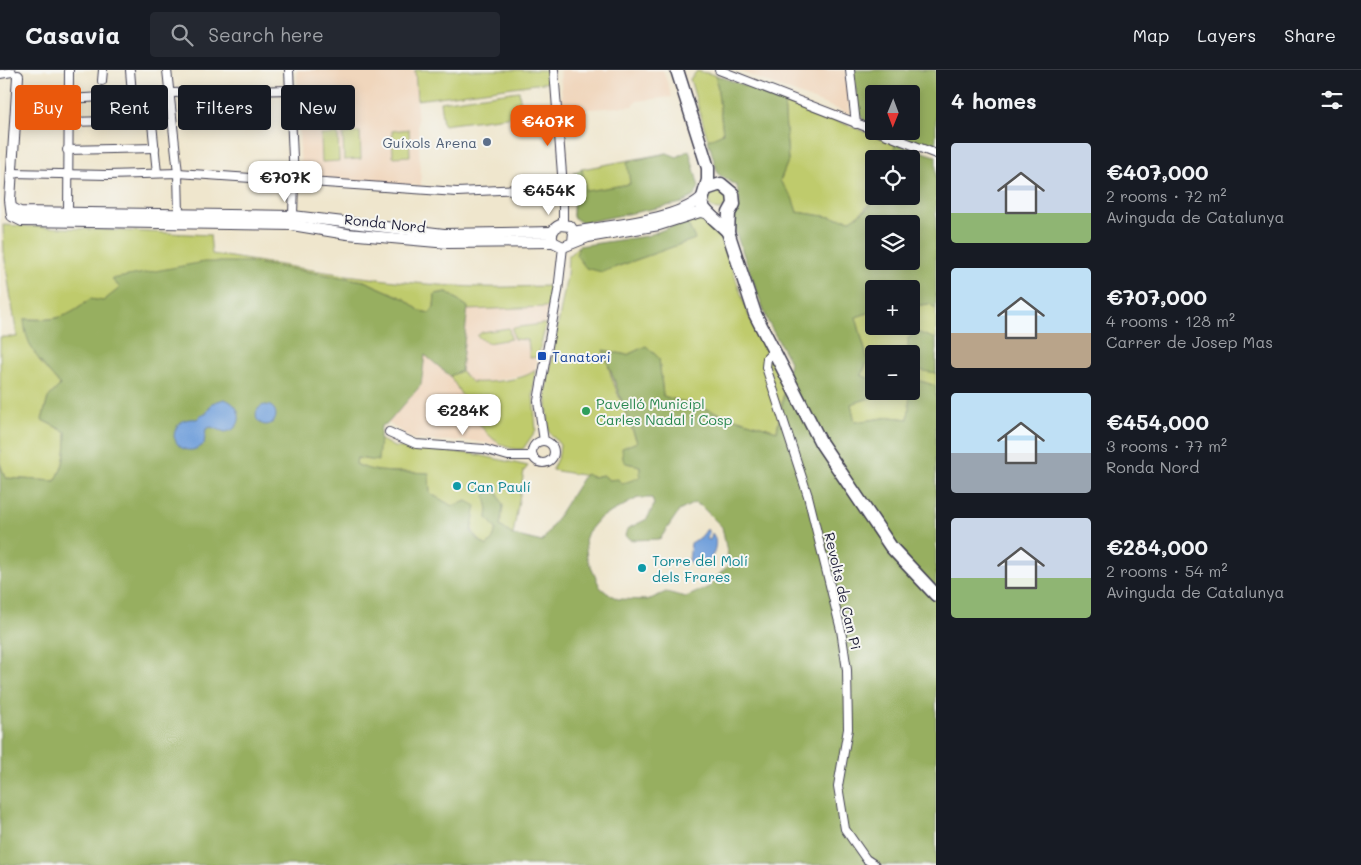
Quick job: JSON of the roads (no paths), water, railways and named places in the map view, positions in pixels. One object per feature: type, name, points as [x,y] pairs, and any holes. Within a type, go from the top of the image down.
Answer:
[{"type":"main road","points":[[677,70],[708,168],[721,184],[733,194],[734,204],[729,213],[728,232],[755,314],[821,443],[892,548],[936,595]]},
{"type":"main road","points":[[708,168],[701,204],[728,232]]},
{"type":"main road","points":[[704,194],[721,184]]},
{"type":"main road","points":[[711,215],[729,213]]},
{"type":"street","points":[[69,85],[70,70]]},
{"type":"street","points":[[102,70],[102,80]]},
{"type":"street","points":[[130,70],[131,85]]},
{"type":"street","points":[[167,70],[178,173],[179,214]]},
{"type":"street","points":[[289,70],[290,85]]},
{"type":"street","points":[[554,70],[563,187],[563,224]]},
{"type":"street","points":[[720,70],[936,154]]},
{"type":"street","points":[[850,70],[856,124]]},
{"type":"street","points":[[0,74],[17,72],[10,200],[12,212]]},
{"type":"street","points":[[170,93],[281,90]]},
{"type":"street","points":[[68,130],[68,212]]},
{"type":"street","points":[[154,130],[157,174]]},
{"type":"street","points":[[292,130],[294,180],[293,216]]},
{"type":"street","points":[[67,150],[156,148]]},
{"type":"street","points":[[11,174],[178,173],[457,192],[563,187]]},
{"type":"street","points":[[389,432],[416,444],[484,449],[508,456],[533,456],[542,463],[551,459],[553,447],[544,441],[538,401],[558,291],[563,247],[573,237],[692,207],[704,194]]},
{"type":"street","name":"Ronda Nord","points":[[12,212],[293,216],[444,234],[553,237],[563,247]]},
{"type":"street","name":"Ronda Nord","points":[[12,212],[22,221],[292,225],[348,234],[448,243],[553,237]]},
{"type":"street","points":[[573,237],[659,225],[700,212],[711,215]]},
{"type":"street","points":[[553,237],[556,226],[563,224],[570,226],[573,237]]},
{"type":"street","name":"Revolts de Can Pi","points":[[774,351],[766,358],[766,367],[808,496],[842,638],[847,670],[848,729],[838,786],[845,829],[866,859],[875,865]]},
{"type":"street","points":[[533,456],[535,444],[544,441]]},
{"type":"water","points":[[224,399],[235,406],[238,411],[239,422],[236,426],[232,430],[225,432],[211,427],[206,429],[204,444],[191,450],[182,448],[174,436],[179,424],[185,420],[197,419],[202,414],[206,414],[212,403]]},
{"type":"water","points":[[262,405],[270,405],[276,411],[276,419],[270,425],[262,425],[256,419],[256,411]]},
{"type":"water","points":[[707,529],[709,533],[707,539],[710,540],[712,533],[714,537],[715,550],[706,566],[695,568],[689,561],[691,543],[701,537]]},
{"type":"place","name":"Guíxols Arena","points":[[487,142]]},
{"type":"place","name":"Tanatori","points":[[542,356]]},
{"type":"place","name":"Pavelló Municipl Carles Nadal i Cosp","points":[[586,411]]},
{"type":"place","name":"Can Paulí","points":[[457,486]]},
{"type":"place","name":"Torre del Molí dels Frares","points":[[642,568]]}]
